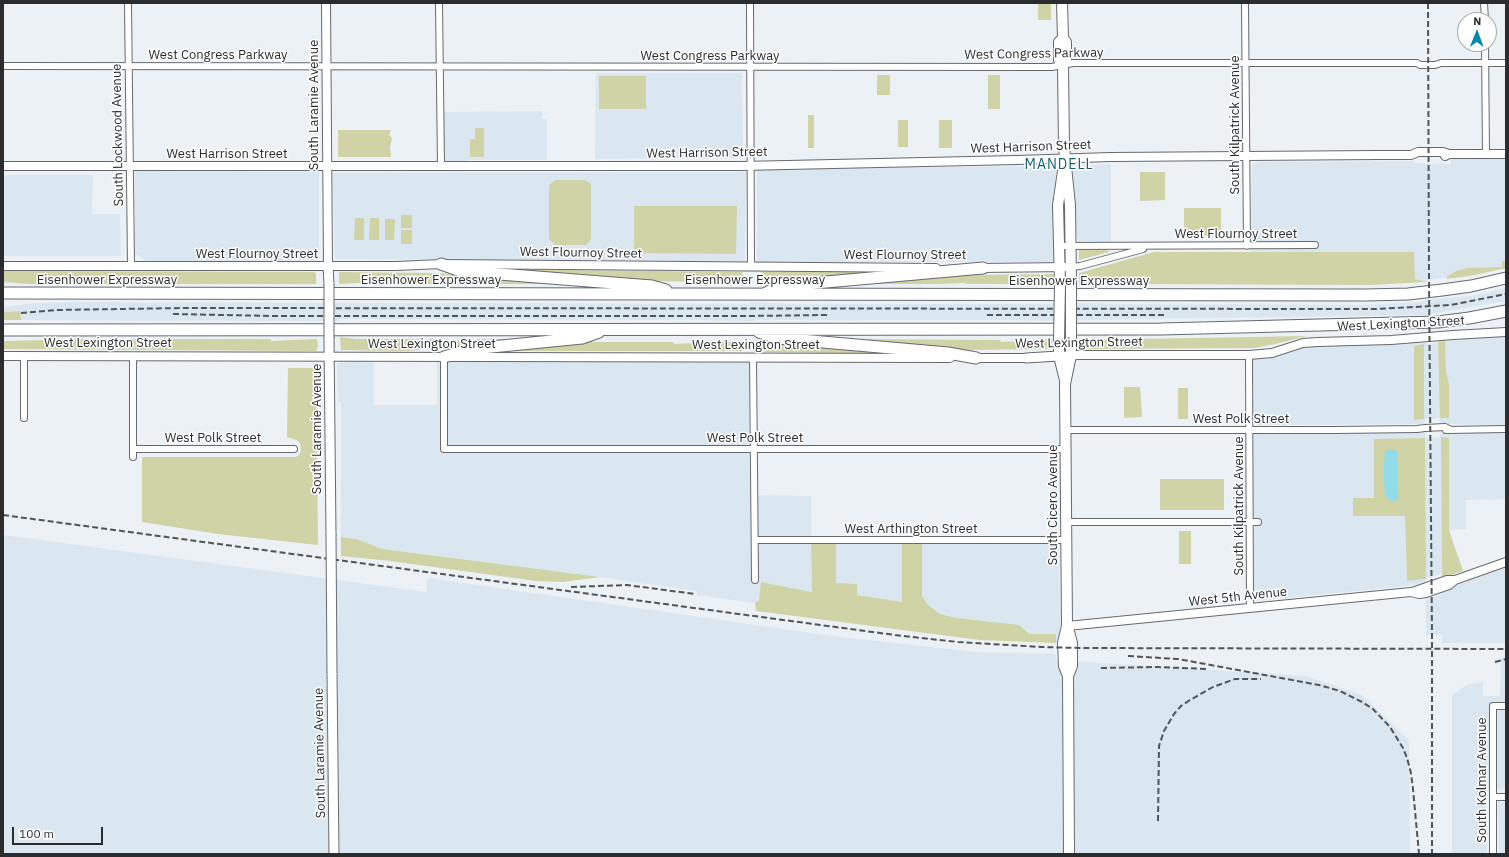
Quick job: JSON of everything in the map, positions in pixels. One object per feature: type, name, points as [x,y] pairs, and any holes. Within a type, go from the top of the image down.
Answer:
[{"type":"highway","points":[[440,264],[462,271],[652,286],[680,294]]},
{"type":"highway","points":[[762,295],[781,286],[983,268]]},
{"type":"highway","name":"Eisenhower Expressway","points":[[3,293],[1366,295],[1408,294],[1442,290],[1471,286],[1506,278]]},
{"type":"highway","points":[[3,330],[1099,329],[1438,322],[1506,311]]},
{"type":"highway","points":[[749,329],[777,338],[948,353],[976,358]]},
{"type":"highway","points":[[444,357],[471,349],[582,338],[604,330]]},
{"type":"main road","name":"South Cicero Avenue","points":[[1062,3],[1063,38],[1066,42],[1066,60],[1063,65],[1065,159],[1069,186],[1071,246],[1060,284],[1059,356],[1066,384]]},
{"type":"main road","name":"South Cicero Avenue","points":[[1065,159],[1058,205],[1060,246],[1071,284],[1071,356],[1066,384],[1067,626],[1072,643],[1072,666],[1068,676],[1069,854]]},
{"type":"main road","name":"South Laramie Avenue","points":[[328,266],[334,854]]},
{"type":"main road","name":"West Lexington Street","points":[[1026,358],[1059,356]]},
{"type":"street","name":"South Lockwood Avenue","points":[[128,3],[131,266]]},
{"type":"street","name":"South Laramie Avenue","points":[[326,3],[328,266]]},
{"type":"street","points":[[439,3],[441,166]]},
{"type":"street","points":[[750,3],[752,165],[751,267]]},
{"type":"street","name":"South Kilpatrick Avenue","points":[[1245,3],[1248,246]]},
{"type":"street","points":[[1485,52],[1486,154]]},
{"type":"street","name":"West Congress Parkway","points":[[3,66],[1052,67],[1073,63],[1506,64]]},
{"type":"street","name":"West Harrison Street","points":[[3,166],[752,165],[1111,157],[1411,155],[1418,157],[1443,157],[1449,154],[1506,154]]},
{"type":"street","name":"West Flournoy Street","points":[[1060,246],[1315,245]]},
{"type":"street","name":"West Flournoy Street","points":[[3,266],[396,266],[440,264],[751,267],[1066,267],[1080,266],[1157,246]]},
{"type":"street","name":"West Lexington Street","points":[[1059,356],[1249,356],[1272,353],[1303,343],[1391,340],[1506,332]]},
{"type":"street","name":"West Lexington Street","points":[[3,356],[1026,358]]},
{"type":"street","points":[[24,356],[24,418]]},
{"type":"street","points":[[133,356],[133,457]]},
{"type":"street","name":"South Kilpatrick Avenue","points":[[1249,356],[1250,608]]},
{"type":"street","name":"West Polk Street","points":[[444,357],[444,449],[1066,449]]},
{"type":"street","points":[[753,358],[754,580]]},
{"type":"street","name":"West Polk Street","points":[[1066,430],[1506,429]]},
{"type":"street","name":"West Polk Street","points":[[133,449],[294,449]]},
{"type":"street","points":[[1066,522],[1258,522]]},
{"type":"street","name":"West Arthington Street","points":[[755,540],[1067,540]]},
{"type":"street","name":"West 5th Avenue","points":[[1067,626],[1411,592],[1419,594],[1426,593],[1449,585],[1455,580],[1506,562]]},
{"type":"street","name":"South Kolmar Avenue","points":[[1493,854],[1493,706],[1506,706]]},
{"type":"street","points":[[1493,797],[1506,797]]},
{"type":"shaded area","points":[[596,73],[742,73],[743,158],[595,159]]},
{"type":"shaded area","points":[[542,111],[542,119],[547,119],[547,160],[466,160],[464,162],[444,162],[444,112]]},
{"type":"shaded area","points":[[1451,159],[1506,159],[1506,266],[1468,268],[1456,271],[1446,277],[1426,281],[1415,279],[1414,252],[1251,252],[1252,164],[1258,162],[1414,161],[1415,163],[1451,164]]},
{"type":"shaded area","points":[[1111,164],[1111,242],[1078,241],[1071,194],[1071,168],[1074,166]]},
{"type":"shaded area","points":[[1056,166],[1057,262],[757,262],[757,170]]},
{"type":"shaded area","points":[[135,171],[319,172],[319,260],[147,262],[135,253]]},
{"type":"shaded area","points":[[746,172],[745,262],[335,259],[333,173]]},
{"type":"shaded area","points":[[3,175],[93,175],[92,214],[120,214],[121,256],[3,256]]},
{"type":"shaded area","points":[[1506,288],[1506,301],[1425,315],[1078,321],[340,319],[340,321],[21,320],[20,311],[3,312],[3,307],[35,303],[65,302],[749,304],[750,302],[755,302],[785,304],[1079,303],[1364,305],[1423,302],[1426,300],[1472,296]]},
{"type":"shaded area","points":[[1506,335],[1506,425],[1440,424],[1439,418],[1425,419],[1425,424],[1256,425],[1253,423],[1252,361],[1254,358],[1310,345],[1427,340],[1427,344],[1437,343],[1437,339]],"holes":[[[1438,342],[1445,342],[1446,371],[1449,385]],[[1424,344],[1424,419],[1415,419],[1414,347]]]},
{"type":"shaded area","points":[[374,361],[374,405],[437,405],[437,361],[749,361],[750,495],[811,496],[812,592],[761,582],[759,600],[755,603],[697,595],[697,591],[382,549],[357,539],[341,537],[341,402],[338,402],[337,363]]},
{"type":"shaded area","points":[[1425,432],[1426,438],[1441,437],[1440,433],[1506,433],[1506,499],[1466,500],[1466,529],[1449,530],[1449,438],[1441,438],[1442,573],[1426,579],[1426,584],[1254,601],[1253,434]],"holes":[[[1425,438],[1426,579],[1407,581],[1405,512],[1409,439]]]},
{"type":"shaded area","points":[[3,535],[426,592],[428,578],[832,636],[976,652],[1056,654],[1056,660],[1306,676],[1362,695],[1409,741],[1410,854],[3,854]]},
{"type":"shaded area","points":[[836,543],[902,544],[902,602],[856,595],[836,583]]},
{"type":"shaded area","points":[[922,544],[1058,544],[1061,643],[1056,643],[1056,634],[1029,634],[940,614],[928,605],[922,596]]},
{"type":"shaded area","points":[[1506,567],[1506,643],[1442,643],[1442,635],[1426,635],[1426,600],[1442,594],[1443,590]]},
{"type":"shaded area","points":[[1506,657],[1506,789],[1486,790],[1487,854],[1452,854],[1452,695],[1468,684],[1483,682],[1483,696],[1500,696],[1501,658]]},
{"type":"shaded area","points":[[1498,802],[1506,802],[1506,854],[1499,854]]},
{"type":"green space","points":[[1038,3],[1051,3],[1051,20],[1038,20]]},
{"type":"green space","points":[[877,75],[890,75],[890,95],[877,95]]},
{"type":"green space","points":[[988,75],[1000,75],[1000,109],[988,109]]},
{"type":"green space","points":[[599,76],[646,76],[646,109],[599,109]]},
{"type":"green space","points":[[808,115],[814,115],[814,148],[808,148]]},
{"type":"green space","points":[[898,120],[908,120],[908,147],[898,147]]},
{"type":"green space","points":[[939,120],[952,120],[952,148],[939,148]]},
{"type":"green space","points":[[475,128],[484,128],[484,157],[470,157],[470,139],[475,139]]},
{"type":"green space","points":[[338,130],[391,130],[389,135],[392,138],[390,147],[391,157],[338,157]]},
{"type":"green space","points":[[1140,172],[1165,172],[1165,200],[1140,201]]},
{"type":"green space","points":[[556,180],[583,180],[591,184],[591,238],[589,243],[585,245],[555,245],[549,239],[549,189],[550,184]]},
{"type":"green space","points":[[634,206],[737,206],[736,254],[634,253]]},
{"type":"green space","points":[[1184,208],[1221,208],[1221,235],[1184,236]]},
{"type":"green space","points":[[401,215],[412,215],[412,228],[401,228]]},
{"type":"green space","points":[[355,218],[364,218],[364,240],[354,240]]},
{"type":"green space","points":[[370,218],[379,218],[379,240],[369,240]]},
{"type":"green space","points":[[385,219],[395,219],[394,240],[385,240]]},
{"type":"green space","points":[[401,230],[412,230],[412,244],[401,244]]},
{"type":"green space","points":[[1079,250],[1108,250],[1109,252],[1079,260]]},
{"type":"green space","points":[[1154,252],[1414,252],[1415,279],[1426,282],[1370,285],[1130,284],[1128,282],[1079,285],[1079,273]]},
{"type":"green space","points":[[1502,261],[1506,261],[1506,268],[1475,275],[1447,279],[1446,277],[1456,271],[1468,268],[1502,267]]},
{"type":"green space","points":[[484,269],[742,272],[744,280],[747,282],[631,281]]},
{"type":"green space","points":[[3,271],[313,272],[316,273],[316,284],[29,284],[3,282]]},
{"type":"green space","points":[[908,271],[757,283],[761,278],[762,272]]},
{"type":"green space","points":[[339,272],[434,273],[483,276],[559,284],[381,284],[380,282],[339,284]]},
{"type":"green space","points":[[1053,274],[1053,284],[859,284],[966,275]]},
{"type":"green space","points":[[20,311],[21,320],[3,320],[3,312]]},
{"type":"green space","points":[[1307,336],[1255,348],[1078,349],[1078,340]]},
{"type":"green space","points":[[340,337],[356,339],[438,339],[439,342],[477,339],[541,339],[406,351],[341,350]]},
{"type":"green space","points":[[88,339],[271,339],[271,341],[317,339],[318,347],[316,351],[3,349],[3,341]]},
{"type":"green space","points":[[855,339],[1000,340],[1001,342],[1052,339],[1052,349],[964,350],[855,342]]},
{"type":"green space","points":[[745,341],[740,345],[742,351],[494,351],[576,342],[673,342],[674,344]]},
{"type":"green space","points":[[761,341],[914,354],[765,352],[765,345]]},
{"type":"green space","points":[[1445,341],[1446,371],[1449,385],[1449,418],[1440,418],[1438,342]]},
{"type":"green space","points":[[1424,344],[1424,419],[1414,420],[1414,346]]},
{"type":"green space","points":[[288,368],[316,368],[318,545],[218,534],[142,522],[142,457],[296,457],[299,455],[301,451],[300,443],[287,437]]},
{"type":"green space","points":[[1124,387],[1140,387],[1142,417],[1124,418]]},
{"type":"green space","points":[[1178,388],[1188,388],[1188,419],[1178,419]]},
{"type":"green space","points":[[1441,437],[1449,438],[1449,530],[1463,571],[1442,578]]},
{"type":"green space","points":[[1425,438],[1426,579],[1407,581],[1405,516],[1353,516],[1353,498],[1374,498],[1374,439]]},
{"type":"green space","points":[[1160,479],[1224,479],[1224,510],[1160,510]]},
{"type":"green space","points":[[1179,531],[1191,531],[1191,564],[1179,564]]},
{"type":"green space","points":[[341,537],[357,539],[382,549],[600,577],[563,582],[536,581],[390,561],[341,556]]},
{"type":"green space","points":[[811,543],[836,543],[836,583],[857,584],[857,595],[902,602],[902,544],[922,544],[922,596],[928,605],[940,614],[956,618],[1019,625],[1029,634],[1056,634],[1056,643],[980,640],[756,611],[755,603],[759,600],[761,582],[812,592]]},
{"type":"water","points":[[1390,449],[1397,451],[1398,499],[1396,501],[1389,500],[1385,495],[1385,451]]},
{"type":"railway","points":[[1428,3],[1432,854]]},
{"type":"railway","points":[[21,313],[57,310],[184,308],[1377,309],[1451,305],[1506,294]]},
{"type":"railway","points":[[173,314],[274,316],[827,315]]},
{"type":"railway","points":[[987,315],[1165,315]]},
{"type":"railway","points":[[3,515],[895,635],[958,642],[1080,648],[1506,649]]},
{"type":"railway","points":[[571,587],[627,585],[695,594]]},
{"type":"railway","points":[[1128,656],[1178,659],[1319,685],[1340,691],[1373,709],[1390,727],[1403,748],[1407,758],[1411,773],[1419,854]]},
{"type":"railway","points":[[1495,662],[1506,659]]},
{"type":"railway","points":[[1101,668],[1157,667],[1208,669]]},
{"type":"railway","points":[[1158,821],[1159,746],[1164,731],[1174,714],[1181,706],[1213,687],[1235,679],[1261,679]]},
{"type":"district","name":"MANDELL","points":[[1059,165]]}]
